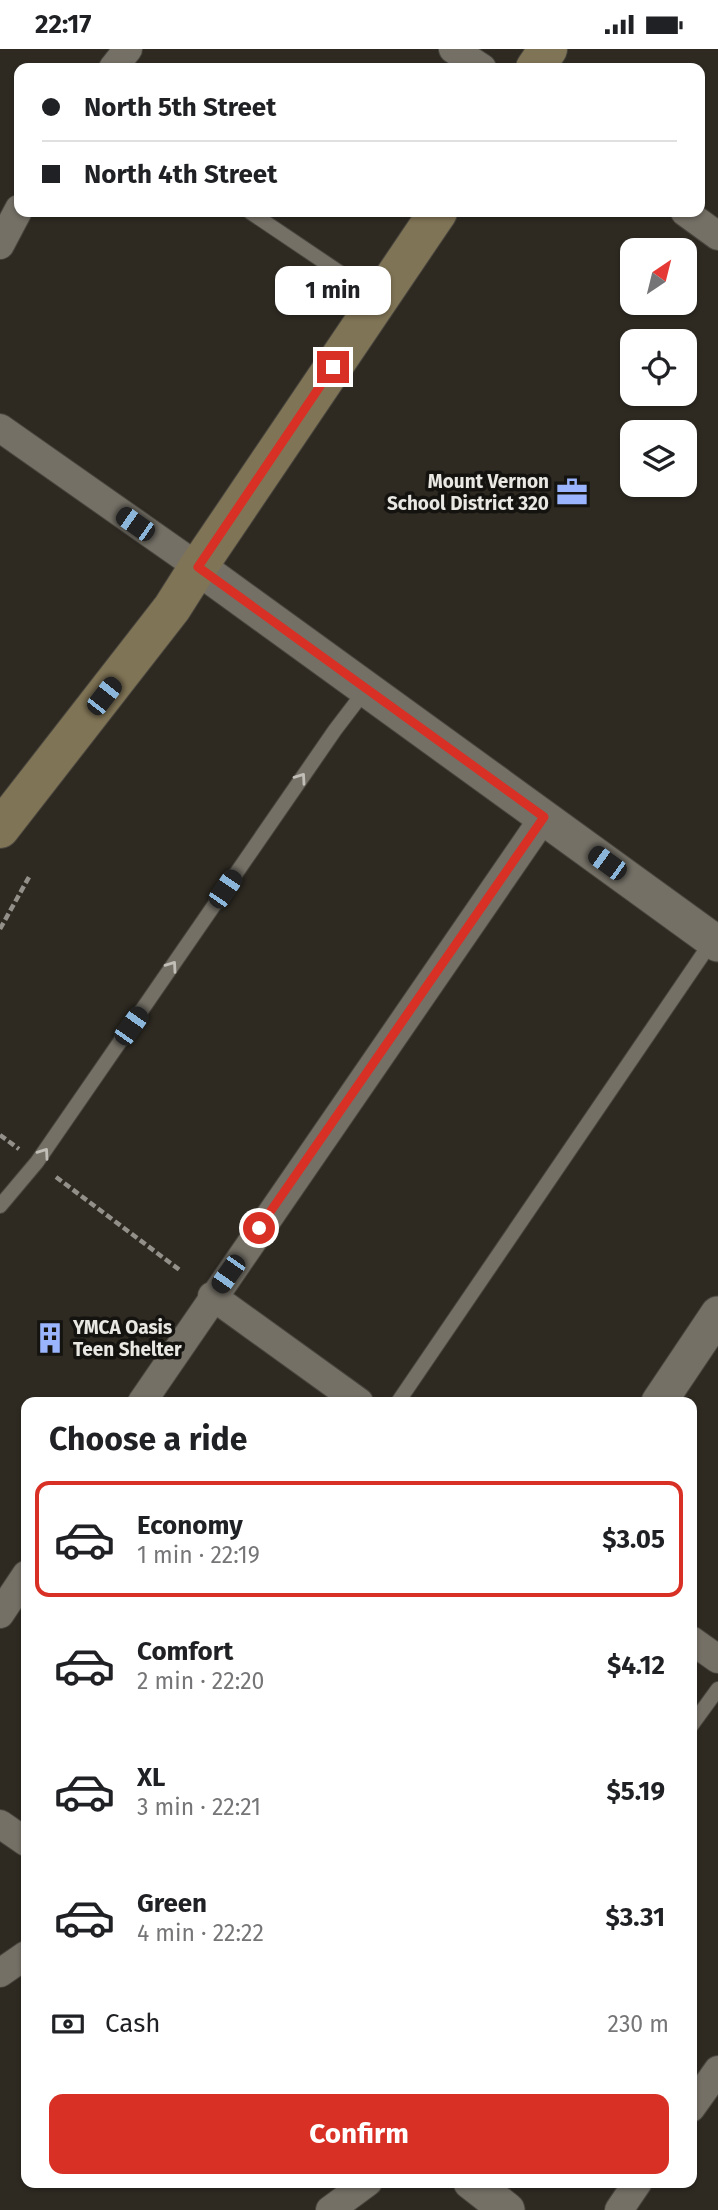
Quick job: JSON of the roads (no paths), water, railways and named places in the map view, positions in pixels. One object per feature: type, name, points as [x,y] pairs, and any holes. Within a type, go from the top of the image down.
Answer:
[{"type":"main road","points":[[1,829],[173,608],[435,217]]},
{"type":"street","points":[[117,63],[128,49]]},
{"type":"street","points":[[453,49],[474,63]]},
{"type":"street","points":[[0,245],[15,217]]},
{"type":"street","points":[[692,217],[718,236]]},
{"type":"street","points":[[0,428],[367,688],[716,942]]},
{"type":"street","points":[[145,1397],[212,1296],[544,817]]},
{"type":"street","points":[[212,1296],[352,1397]]},
{"type":"street","points":[[662,1397],[718,1314]]},
{"type":"street","points":[[0,1614],[21,1582]]},
{"type":"street","points":[[697,1644],[718,1659]]},
{"type":"street","points":[[0,1824],[21,1839]]},
{"type":"street","points":[[0,1973],[21,1958]]},
{"type":"street","points":[[697,2100],[718,2070]]},
{"type":"street","points":[[330,2210],[360,2188]]},
{"type":"street","points":[[479,2188],[508,2210]]},
{"type":"street","points":[[619,2210],[634,2188]]},
{"type":"lane","points":[[257,217],[379,299]]},
{"type":"lane","points":[[0,1206],[37,1162],[335,730],[367,688]]},
{"type":"lane","points":[[401,1397],[716,942]]},
{"type":"lane","points":[[697,1718],[718,1689]]},
{"type":"place","name":"Mount Vernon School District 320","points":[[572,492]]},
{"type":"place","name":"YMCA Oasis Teen Shelter","points":[[50,1338]]}]
